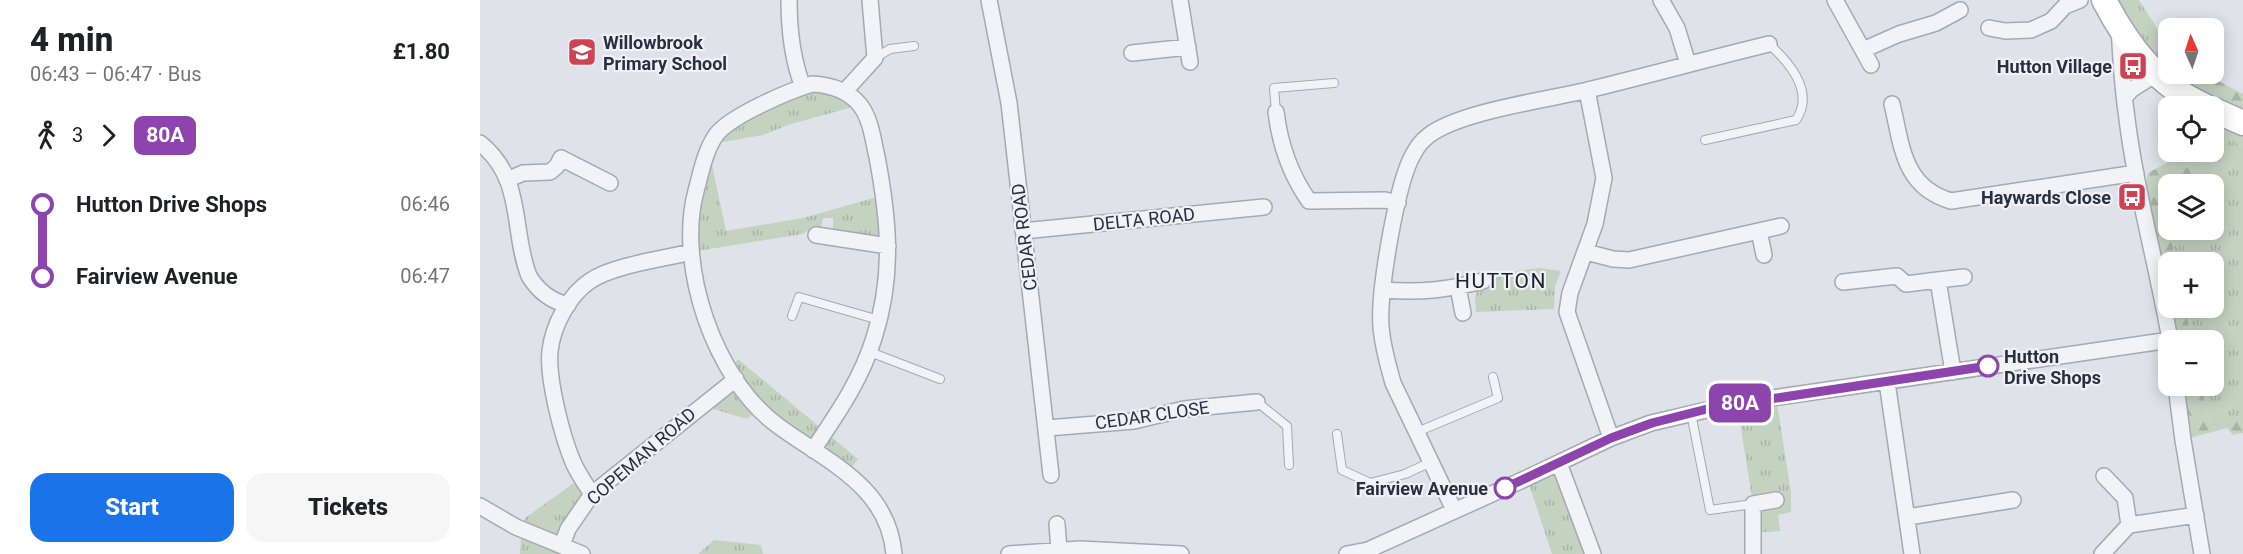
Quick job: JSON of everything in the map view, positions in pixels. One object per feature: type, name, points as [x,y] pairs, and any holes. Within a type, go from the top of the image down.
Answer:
[{"type":"main road","points":[[2104,0],[2119,29],[2137,54],[2156,74],[2186,96]]},
{"type":"main road","points":[[2224,114],[2243,123]]},
{"type":"street","points":[[789,0],[792,46],[797,72],[803,87]]},
{"type":"street","points":[[845,91],[875,58],[870,0]]},
{"type":"street","name":"CEDAR ROAD","points":[[989,0],[1009,103],[1051,475]]},
{"type":"street","points":[[1132,53],[1189,55],[1180,0]]},
{"type":"street","points":[[1661,0],[1677,28],[1688,64]]},
{"type":"street","points":[[1835,0],[1871,65]]},
{"type":"street","points":[[1989,28],[2005,31],[2031,30],[2051,21],[2068,2]]},
{"type":"street","points":[[1863,50],[1899,34],[1936,23],[1960,10]]},
{"type":"street","points":[[2119,29],[2125,97],[2136,173],[2168,330]]},
{"type":"street","points":[[1454,510],[1393,383],[1381,325],[1383,290],[1398,203],[1413,153],[1428,136],[1442,127],[1467,117],[1587,90],[1769,44]]},
{"type":"street","points":[[2125,97],[2156,74]]},
{"type":"street","points":[[813,450],[848,399],[870,352],[879,320],[888,246],[884,195],[871,130],[860,105],[845,91],[823,84],[803,87],[749,112],[718,133],[707,153],[695,196],[691,252],[694,275],[700,301],[716,343],[736,379],[759,409],[775,424],[859,484],[878,504],[890,534],[894,554]]},
{"type":"street","points":[[1587,90],[1604,178],[1595,224],[1569,293],[1567,312],[1611,438]]},
{"type":"street","points":[[1892,104],[1906,163],[1915,179],[1939,197],[1951,201],[2136,173]]},
{"type":"street","points":[[1276,112],[1279,135],[1287,163],[1309,201],[1385,200],[1398,203]]},
{"type":"street","points":[[480,143],[494,158],[507,180],[516,207],[529,276],[546,296],[568,305]]},
{"type":"street","points":[[507,180],[523,173],[550,172],[561,158],[610,183]]},
{"type":"street","name":"DELTA ROAD","points":[[1023,231],[1264,207]]},
{"type":"street","points":[[1586,252],[1613,259],[1629,260],[1781,226]]},
{"type":"street","points":[[1759,231],[1764,255]]},
{"type":"street","points":[[816,235],[888,246]]},
{"type":"street","points":[[592,494],[573,462],[561,421],[550,360],[556,327],[568,305],[590,281],[606,273],[691,252]]},
{"type":"street","points":[[1844,282],[1897,276],[1906,284],[1964,276]]},
{"type":"street","points":[[1938,280],[1953,372]]},
{"type":"street","points":[[1383,290],[1424,292],[1484,281]]},
{"type":"street","points":[[1458,287],[1463,313]]},
{"type":"street","points":[[1347,554],[1368,552],[1611,438],[1652,423],[1760,400],[2158,342]]},
{"type":"street","name":"COPEMAN ROAD","points":[[562,545],[568,529],[592,494],[736,379]]},
{"type":"street","points":[[1887,382],[1912,554]]},
{"type":"street","points":[[2178,396],[2202,554]]},
{"type":"street","name":"CEDAR CLOSE","points":[[1047,428],[1134,421],[1184,409],[1257,402]]},
{"type":"street","points":[[1559,463],[1593,554]]},
{"type":"street","points":[[2104,476],[2125,498],[2128,525]]},
{"type":"street","points":[[1753,554],[1753,504],[1776,500]]},
{"type":"street","points":[[1908,517],[2013,500]]},
{"type":"street","points":[[480,506],[516,527],[582,554]]},
{"type":"street","points":[[2102,554],[2128,525],[2196,515]]},
{"type":"street","points":[[1057,524],[1059,550]]},
{"type":"street","points":[[1009,554],[1108,549],[1181,554]]},
{"type":"lane","points":[[1705,140],[1796,120],[1802,111],[1800,82],[1790,63],[1769,44]]},
{"type":"lane","points":[[875,58],[890,49],[914,46]]},
{"type":"lane","points":[[1276,112],[1274,88],[1334,83]]},
{"type":"lane","points":[[792,316],[800,297],[879,320]]},
{"type":"lane","points":[[870,352],[940,380]]},
{"type":"lane","points":[[1416,432],[1498,399],[1493,377]]},
{"type":"lane","points":[[1257,402],[1287,426],[1289,465]]},
{"type":"lane","points":[[1691,413],[1710,510],[1753,504]]},
{"type":"lane","points":[[1337,434],[1342,470],[1370,483],[1405,474],[1431,462]]},
{"type":"green space","points":[[2104,0],[2139,0],[2158,30],[2158,63]]},
{"type":"green space","points":[[812,84],[860,105],[791,124],[763,135],[711,144],[718,133]]},
{"type":"green space","points":[[2176,84],[2188,84],[2186,96]]},
{"type":"green space","points":[[2188,84],[2224,84],[2243,94],[2243,119],[2224,112],[2224,96],[2187,96]]},
{"type":"green space","points":[[2224,114],[2243,123],[2243,146],[2224,136]]},
{"type":"green space","points":[[2224,135],[2243,146],[2243,417],[2211,429],[2203,396],[2224,396],[2224,330],[2190,330],[2187,318],[2224,318],[2224,252],[2174,252],[2171,240],[2224,240],[2224,174],[2202,174],[2204,162],[2224,162]]},
{"type":"green space","points":[[707,153],[712,165],[726,231],[803,218],[884,195],[888,246],[833,238],[833,218],[823,218],[821,227],[810,229],[803,234],[691,252]]},
{"type":"green space","points":[[2168,162],[2204,162],[2202,174],[2158,174],[2158,240],[2171,240],[2174,252],[2158,252],[2158,280],[2142,200],[2148,173]]},
{"type":"green space","points":[[1540,268],[1561,271],[1555,286],[1554,309],[1476,312],[1477,291],[1495,285],[1493,274]]},
{"type":"green space","points":[[2166,318],[2187,318],[2190,330],[2168,330]]},
{"type":"green space","points":[[738,359],[858,459],[846,474],[759,409],[747,419],[713,409],[707,400],[742,375],[735,364]]},
{"type":"green space","points":[[2177,396],[2203,396],[2210,425],[2224,424],[2243,417],[2243,433],[2233,435],[2227,428],[2183,440]]},
{"type":"green space","points":[[1776,397],[1791,493],[1791,512],[1778,515],[1780,531],[1753,533],[1753,504],[1737,403]]},
{"type":"green space","points":[[1559,463],[1593,554],[1552,554],[1527,478]]},
{"type":"green space","points":[[581,478],[592,494],[568,529],[574,554],[520,554],[525,518]]},
{"type":"green space","points":[[714,540],[761,545],[763,554],[698,554]]},
{"type":"bus line","name":"80A","points":[[1505,488],[1611,438],[1652,423],[1711,408],[1988,366]]},
{"type":"place","name":"Willowbrook Primary School","points":[[582,52]]},
{"type":"place","name":"Hutton Village","points":[[2133,66]]},
{"type":"place","name":"Haywards Close","points":[[2132,197]]},
{"type":"place","name":"Hutton Drive Shops","points":[[1988,366]]},
{"type":"place","name":"Fairview Avenue","points":[[1505,488]]},
{"type":"district","name":"HUTTON","points":[[1501,281]]}]
